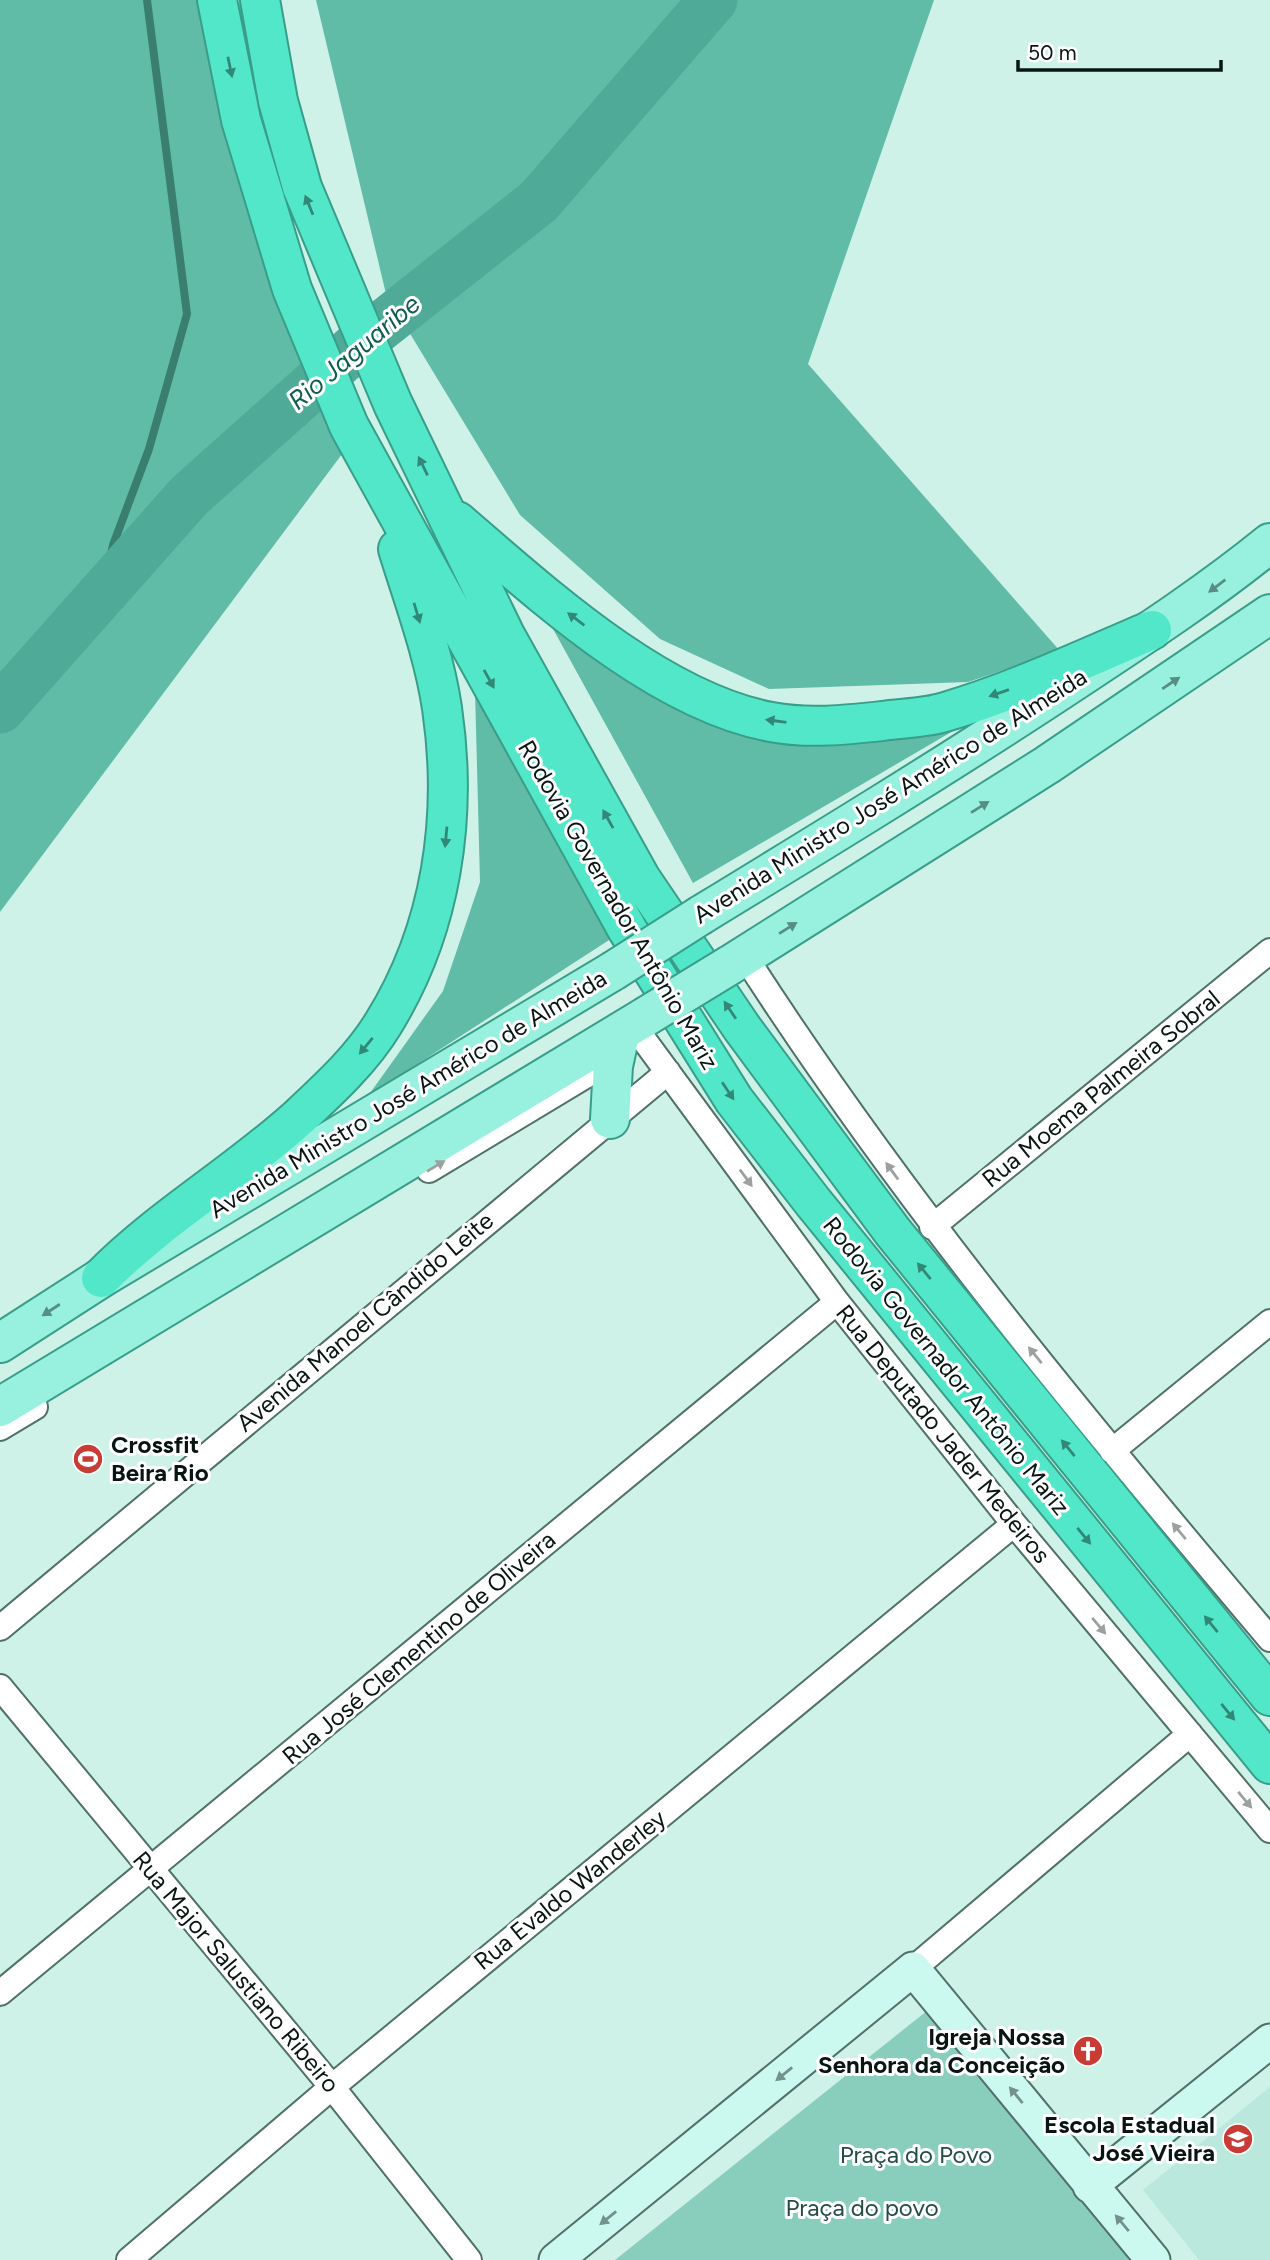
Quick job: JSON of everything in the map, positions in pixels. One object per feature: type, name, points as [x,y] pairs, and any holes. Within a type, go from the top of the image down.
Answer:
[{"type":"highway","name":"Rodovia Governador Antônio Mariz","points":[[217,0],[240,120],[292,289],[349,426],[627,929],[734,1100],[813,1202],[1270,1764]]},
{"type":"highway","name":"Rodovia Governador Antônio Mariz","points":[[260,0],[278,101],[302,187],[393,404],[505,635],[641,879],[742,1028],[893,1232],[1270,1696]]},
{"type":"highway","points":[[101,1278],[130,1249],[239,1168],[345,1073],[382,1026],[422,949],[446,842],[449,791],[442,707],[428,648],[375,477]]},
{"type":"highway","points":[[443,508],[537,589],[633,662],[727,709],[771,722],[838,726],[942,713],[1019,686],[1152,630]]},
{"type":"main road","name":"Avenida Ministro José Américo de Almeida","points":[[0,1343],[101,1278],[613,971],[912,787],[1217,587],[1270,542]]},
{"type":"main road","points":[[0,1407],[628,1033],[737,960],[1047,765],[1270,614]]},
{"type":"main road","points":[[610,1119],[628,1033]]},
{"type":"street","name":"Rua Moema Palmeira Sobral","points":[[932,1227],[1270,951]]},
{"type":"street","points":[[737,960],[807,1052],[932,1227],[1112,1451],[1270,1639]]},
{"type":"street","points":[[0,1428],[628,1033]]},
{"type":"street","name":"Rua Deputado Jader Medeiros","points":[[628,1033],[668,1072],[838,1302],[1014,1524],[1270,1830]]},
{"type":"street","name":"Avenida Manoel Cândido Leite","points":[[0,1628],[668,1072]]},
{"type":"street","name":"Rua José Clementino de Oliveira","points":[[0,1993],[838,1302]]},
{"type":"street","points":[[1112,1451],[1270,1322]]},
{"type":"street","name":"Rua Evaldo Wanderley","points":[[129,2260],[332,2087],[1014,1524]]},
{"type":"street","name":"Rua Major Salustiano Ribeiro","points":[[0,1687],[332,2087],[468,2260]]},
{"type":"street","points":[[556,2260],[913,1969],[1190,1734]]},
{"type":"street","points":[[913,1969],[1153,2260]]},
{"type":"street","points":[[1090,2186],[1270,2041]]},
{"type":"shaded area","name":"Escola Estadual José Vieira","points":[[1270,2087],[1270,2260],[1199,2260],[1143,2190]]},
{"type":"green space","points":[[0,0],[209,0],[357,434],[0,912]]},
{"type":"green space","points":[[316,0],[934,0],[808,364],[1060,651],[968,682],[769,689],[660,639],[520,515],[386,294]]},
{"type":"green space","points":[[547,618],[742,732],[989,710],[693,883]]},
{"type":"green space","points":[[475,690],[623,931],[368,1096],[443,991],[480,882]]},
{"type":"green space","name":"Praça do Povo","points":[[933,2006],[1141,2260],[615,2260]]},
{"type":"waterway","points":[[103,593],[113,545],[149,449],[187,314],[147,0]]},
{"type":"waterway","name":"Rio Jaguaribe","points":[[0,709],[189,496],[366,338],[539,201],[713,0]]},
{"type":"place","name":"Crossfit Beira Rio","points":[[88,1459]]},
{"type":"place","name":"Igreja Nossa Senhora da Conceição","points":[[1088,2051]]},
{"type":"place","name":"Escola Estadual José Vieira","points":[[1238,2139]]},
{"type":"park label","name":"Praça do povo","points":[[862,2208]]}]
